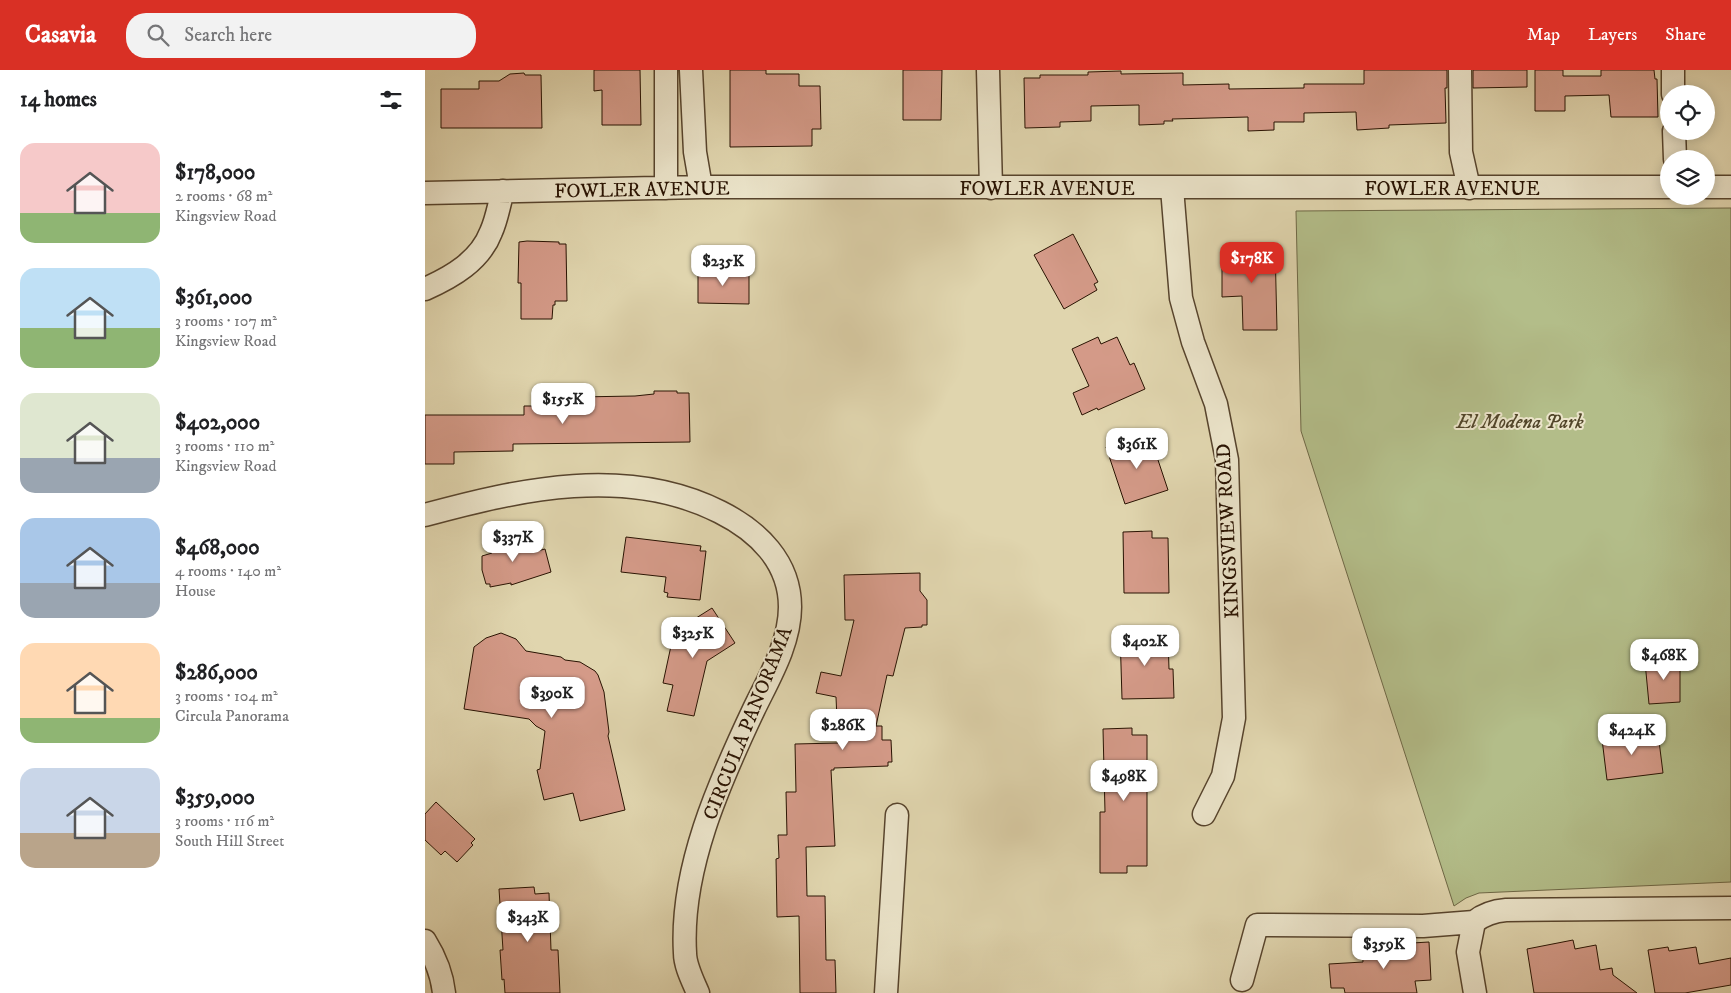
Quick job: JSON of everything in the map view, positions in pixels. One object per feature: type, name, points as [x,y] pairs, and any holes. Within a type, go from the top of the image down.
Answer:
[{"type":"street","points":[[666,70],[666,188]]},
{"type":"street","points":[[691,70],[695,152],[701,187]]},
{"type":"street","points":[[989,70],[991,188]]},
{"type":"street","points":[[1460,70],[1461,152],[1469,188]]},
{"type":"street","points":[[1673,70],[1673,85]]},
{"type":"street","name":"FOWLER AVENUE","points":[[425,192],[701,187],[1660,187]]},
{"type":"street","points":[[1715,187],[1731,187]]},
{"type":"street","name":"KINGSVIEW ROAD","points":[[1172,188],[1181,298],[1193,342],[1216,404],[1227,460],[1234,718],[1223,776],[1204,814]]},
{"type":"street","points":[[425,289],[460,271],[479,253],[491,233],[503,191]]},
{"type":"street","name":"CIRCULA PANORAMA","points":[[425,515],[457,506],[562,487],[609,484],[655,489],[706,505],[733,518],[755,534],[768,547],[782,568],[788,587],[790,607],[788,624],[772,671],[726,767],[702,837],[688,899],[685,956],[697,993]]},
{"type":"street","points":[[886,993],[897,815]]},
{"type":"street","points":[[1242,980],[1257,926],[1423,926],[1474,922],[1482,916],[1495,911],[1506,910],[1731,908]]},
{"type":"street","points":[[1474,922],[1468,952],[1475,993]]},
{"type":"street","points":[[425,941],[433,953],[443,982],[444,993]]},
{"type":"street","points":[[682,993],[685,956]]},
{"type":"green space","name":"El Modena Park","points":[[1731,208],[1731,882],[1479,893],[1466,898],[1454,906],[1301,431],[1296,211]]},
{"type":"building","points":[[594,70],[640,70],[641,125],[602,125],[602,90],[594,91]]},
{"type":"building","points":[[730,70],[766,70],[766,74],[799,74],[799,86],[820,86],[821,129],[812,129],[812,146],[730,147]]},
{"type":"building","points":[[903,70],[942,70],[941,120],[903,120]]},
{"type":"building","points":[[1364,70],[1447,70],[1447,88],[1445,88],[1446,123],[1389,125],[1389,128],[1357,130],[1356,112],[1304,113],[1304,122],[1274,122],[1274,130],[1248,131],[1248,117],[1172,119],[1173,121],[1164,121],[1164,124],[1139,125],[1139,105],[1091,106],[1091,121],[1060,122],[1060,127],[1025,128],[1024,78],[1040,78],[1040,75],[1088,75],[1088,72],[1121,71],[1121,74],[1183,73],[1183,85],[1229,84],[1229,89],[1304,88],[1304,84],[1364,84]]},
{"type":"building","points":[[1473,70],[1527,70],[1527,87],[1473,88]]},
{"type":"building","points":[[1535,70],[1563,70],[1563,76],[1601,76],[1601,70],[1654,70],[1655,79],[1657,79],[1658,117],[1611,117],[1609,95],[1565,96],[1565,111],[1535,111]]},
{"type":"building","points":[[524,73],[525,75],[541,75],[542,128],[441,128],[441,89],[479,89],[479,81],[499,81],[510,74]]},
{"type":"building","points":[[1073,234],[1098,282],[1094,284],[1097,290],[1064,309],[1034,255]]},
{"type":"building","points":[[519,242],[566,244],[567,301],[555,301],[552,319],[521,319],[521,283],[518,283]]},
{"type":"building","points":[[1275,245],[1277,330],[1243,330],[1242,296],[1222,297],[1222,266],[1225,266],[1224,246]]},
{"type":"building","points":[[698,270],[749,271],[749,304],[698,303]]},
{"type":"building","points":[[1098,337],[1101,344],[1117,337],[1130,365],[1134,363],[1145,389],[1082,415],[1073,393],[1089,386],[1072,349]]},
{"type":"building","points":[[654,391],[689,393],[690,442],[513,444],[513,451],[454,452],[454,464],[425,464],[425,415],[524,415],[524,406],[540,406],[541,403],[578,402],[578,397],[654,394]]},
{"type":"building","points":[[1132,438],[1134,444],[1151,439],[1168,490],[1125,504],[1106,447]]},
{"type":"building","points":[[1152,531],[1152,538],[1168,538],[1169,593],[1124,593],[1123,532]]},
{"type":"building","points":[[514,536],[533,552],[545,549],[551,572],[511,585],[511,583],[490,587],[490,584],[486,584],[482,570],[482,556],[492,553],[490,546],[493,545],[492,541]]},
{"type":"building","points":[[626,537],[701,546],[700,551],[706,551],[700,600],[667,597],[668,593],[664,592],[666,577],[621,572]]},
{"type":"building","points":[[920,573],[920,591],[927,600],[927,625],[905,628],[893,676],[887,675],[876,726],[882,726],[882,740],[891,740],[892,762],[888,762],[888,766],[834,768],[834,770],[831,770],[835,846],[806,847],[807,896],[825,896],[826,960],[835,960],[836,993],[800,993],[799,916],[777,917],[776,859],[779,858],[778,835],[787,835],[786,792],[796,792],[795,744],[838,743],[836,697],[816,693],[821,672],[841,676],[854,620],[845,620],[844,575]]},
{"type":"building","points":[[712,608],[735,643],[707,661],[694,716],[667,711],[673,685],[663,683],[674,632]]},
{"type":"building","points":[[1120,632],[1150,632],[1150,639],[1168,638],[1169,669],[1173,669],[1174,698],[1122,699]]},
{"type":"building","points":[[501,633],[516,639],[526,651],[580,662],[598,675],[604,692],[608,736],[625,810],[580,821],[573,793],[544,800],[537,770],[540,769],[545,731],[529,719],[464,709],[474,647],[486,638]]},
{"type":"building","points":[[1680,658],[1680,702],[1649,704],[1645,662]]},
{"type":"building","points":[[1132,728],[1132,735],[1147,735],[1147,866],[1127,866],[1127,873],[1100,873],[1100,812],[1105,812],[1103,729]]},
{"type":"building","points":[[1658,733],[1663,773],[1607,780],[1602,739]]},
{"type":"building","points":[[436,802],[475,839],[471,843],[473,845],[457,862],[445,851],[441,855],[425,840],[425,814]]},
{"type":"building","points":[[534,887],[535,894],[549,893],[551,950],[558,950],[560,993],[505,993],[500,950],[503,950],[499,889]]},
{"type":"building","points":[[1573,940],[1575,949],[1596,945],[1600,970],[1612,968],[1613,975],[1637,993],[1534,993],[1527,949]]},
{"type":"building","points":[[1429,942],[1431,980],[1415,981],[1417,993],[1345,993],[1344,988],[1331,988],[1329,964],[1363,962],[1362,946]]},
{"type":"building","points":[[1668,947],[1669,951],[1696,947],[1699,964],[1731,958],[1731,985],[1685,993],[1655,993],[1648,950]]}]
